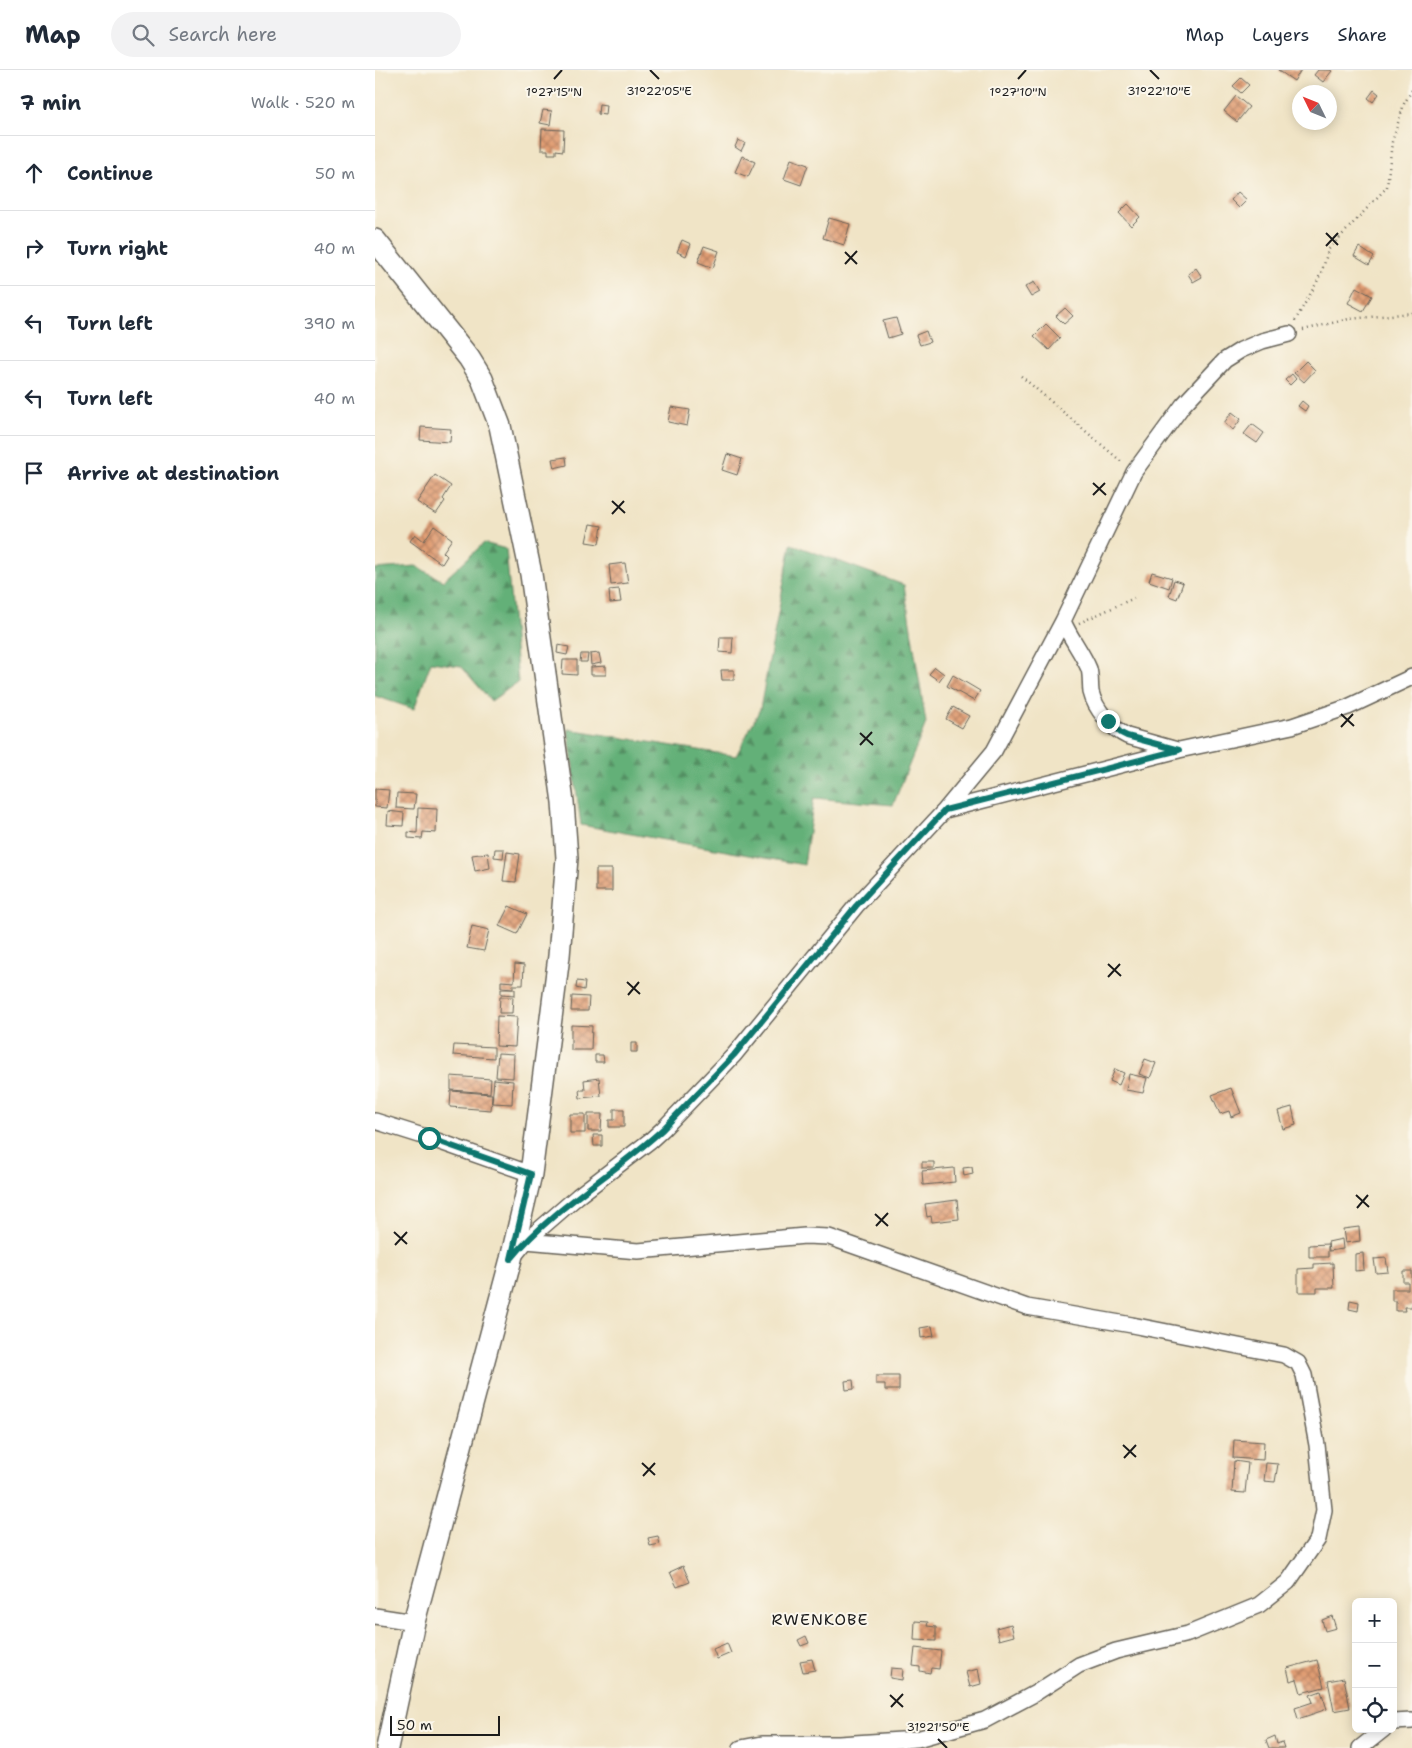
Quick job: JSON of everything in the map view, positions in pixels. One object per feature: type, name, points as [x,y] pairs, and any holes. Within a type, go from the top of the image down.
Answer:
[{"type":"street","points":[[375,240],[469,358],[482,379],[500,426],[531,574],[563,802],[567,858],[559,956],[531,1174],[511,1259],[414,1622],[387,1748]]},
{"type":"street","points":[[511,1259],[526,1241],[577,1196],[663,1129],[734,1055],[856,906],[945,810],[994,751],[1065,625],[1134,472],[1183,405],[1225,360],[1241,350],[1263,341],[1289,334]]},
{"type":"street","points":[[1065,625],[1089,670],[1091,693],[1095,703],[1108,721],[1127,736],[1179,750]]},
{"type":"street","points":[[945,810],[1179,750],[1292,726],[1348,707],[1412,676]]},
{"type":"street","points":[[375,1121],[531,1174]]},
{"type":"street","points":[[526,1241],[638,1251],[805,1236],[829,1237],[1027,1307],[1132,1325],[1284,1355],[1298,1363],[1304,1375],[1317,1445],[1324,1510],[1318,1539],[1289,1582],[1259,1605],[1188,1634],[1116,1651],[1079,1665],[1034,1694],[985,1720],[917,1739],[839,1744],[762,1744],[741,1748]]},
{"type":"street","points":[[375,1616],[414,1622]]},
{"type":"street","points":[[1397,1722],[1412,1720]]},
{"type":"street","points":[[1360,1748],[1379,1733]]},
{"type":"path","points":[[1289,334],[1317,282],[1324,265],[1327,250],[1387,187],[1392,142],[1404,104],[1412,90]]},
{"type":"path","points":[[1289,334],[1342,321],[1412,313]]},
{"type":"path","points":[[1021,376],[1134,472]]},
{"type":"path","points":[[1065,625],[1134,598]]},
{"type":"green space","points":[[484,543],[506,549],[518,682],[491,701],[461,666],[431,662],[414,709],[375,696],[375,569],[416,566],[443,581]]},
{"type":"green space","points":[[791,544],[904,585],[926,723],[893,805],[814,798],[804,865],[581,825],[568,729],[736,756],[760,709]]},
{"type":"building","points":[[1278,70],[1301,70],[1294,81]]},
{"type":"building","points":[[1318,70],[1332,71],[1323,82],[1314,75]]},
{"type":"building","points":[[1241,78],[1249,85],[1241,93],[1233,86]]},
{"type":"building","points":[[1374,90],[1379,94],[1373,102],[1368,98]]},
{"type":"building","points":[[1236,96],[1249,107],[1237,122],[1224,111]]},
{"type":"building","points":[[599,104],[606,105],[605,115],[598,114]]},
{"type":"building","points":[[543,110],[552,111],[550,125],[540,123]]},
{"type":"building","points":[[542,129],[564,130],[563,151],[556,150],[556,154],[548,154],[548,150],[541,150]]},
{"type":"building","points":[[738,140],[745,143],[741,151],[735,147]]},
{"type":"building","points":[[742,156],[755,162],[748,177],[735,172]]},
{"type":"building","points":[[791,159],[808,165],[801,185],[784,179]]},
{"type":"building","points":[[1238,192],[1247,200],[1239,208],[1231,200]]},
{"type":"building","points":[[1128,204],[1140,217],[1131,226],[1119,213]]},
{"type":"building","points":[[829,218],[850,224],[844,245],[823,238]]},
{"type":"building","points":[[682,240],[691,244],[686,256],[677,252]]},
{"type":"building","points":[[704,246],[719,251],[713,268],[698,262]]},
{"type":"building","points":[[1359,247],[1374,257],[1369,265],[1354,256]]},
{"type":"building","points":[[1196,268],[1202,277],[1193,282],[1188,274]]},
{"type":"building","points":[[1034,282],[1040,292],[1031,297],[1025,287]]},
{"type":"building","points":[[1356,287],[1372,296],[1363,311],[1348,303]]},
{"type":"building","points":[[1065,308],[1073,316],[1064,324],[1056,316]]},
{"type":"building","points":[[896,318],[901,334],[888,338],[883,321]]},
{"type":"building","points":[[1046,324],[1060,338],[1049,350],[1034,336]]},
{"type":"building","points":[[926,331],[930,342],[920,345],[916,335]]},
{"type":"building","points":[[1306,361],[1315,370],[1304,382],[1294,373]]},
{"type":"building","points":[[1292,374],[1296,379],[1290,385],[1285,380]]},
{"type":"building","points":[[1302,401],[1308,406],[1305,411],[1298,406]]},
{"type":"building","points":[[671,407],[690,410],[687,426],[668,422]]},
{"type":"building","points":[[1232,412],[1241,419],[1233,430],[1224,423]]},
{"type":"building","points":[[1252,424],[1264,433],[1257,443],[1244,434]]},
{"type":"building","points":[[421,427],[451,429],[450,442],[420,440]]},
{"type":"building","points":[[727,454],[742,459],[737,475],[722,470]]},
{"type":"building","points":[[566,457],[567,465],[554,468],[552,459]]},
{"type":"building","points":[[435,475],[451,486],[443,499],[445,501],[436,514],[417,502]]},
{"type":"building","points":[[590,524],[602,526],[599,544],[586,542]]},
{"type":"building","points":[[434,526],[452,539],[443,552],[447,556],[442,564],[410,541],[415,534],[424,541]]},
{"type":"building","points":[[625,563],[628,583],[611,585],[609,565]]},
{"type":"building","points":[[1152,572],[1172,578],[1169,588],[1149,581]]},
{"type":"building","points":[[1174,580],[1183,583],[1177,599],[1169,596]]},
{"type":"building","points":[[619,589],[621,602],[610,603],[609,590]]},
{"type":"building","points":[[720,637],[733,637],[732,653],[719,652]]},
{"type":"building","points":[[558,645],[569,647],[567,655],[557,653]]},
{"type":"building","points":[[599,653],[601,663],[591,665],[590,654]]},
{"type":"building","points":[[581,654],[588,654],[587,662],[580,662]]},
{"type":"building","points":[[563,660],[577,660],[577,675],[562,674]]},
{"type":"building","points":[[606,666],[606,675],[591,675],[591,667]]},
{"type":"building","points":[[935,667],[944,674],[939,681],[929,674]]},
{"type":"building","points":[[721,670],[734,670],[734,680],[722,680]]},
{"type":"building","points":[[953,675],[980,691],[974,701],[947,686]]},
{"type":"building","points":[[953,707],[969,716],[962,728],[946,719]]},
{"type":"building","points":[[375,789],[389,790],[387,808],[375,807]]},
{"type":"building","points":[[397,793],[416,794],[414,809],[396,808]]},
{"type":"building","points":[[418,808],[437,809],[436,833],[423,832],[422,839],[408,838],[408,832],[417,833]]},
{"type":"building","points":[[388,811],[404,813],[403,826],[387,825]]},
{"type":"building","points":[[495,849],[504,849],[503,858],[494,857]]},
{"type":"building","points":[[507,852],[520,854],[516,882],[503,881]]},
{"type":"building","points":[[488,853],[490,868],[475,871],[472,855]]},
{"type":"building","points":[[596,869],[612,869],[612,891],[596,891]]},
{"type":"building","points":[[509,906],[527,914],[517,934],[499,926]]},
{"type":"building","points":[[472,926],[489,930],[484,951],[467,948]]},
{"type":"building","points":[[515,964],[524,965],[523,985],[513,985],[513,988],[501,987],[501,981],[514,982]]},
{"type":"building","points":[[577,981],[585,982],[584,990],[576,988]]},
{"type":"building","points":[[501,989],[515,989],[515,995],[501,994]]},
{"type":"building","points":[[572,996],[589,997],[588,1011],[571,1011]]},
{"type":"building","points":[[500,997],[513,997],[512,1013],[499,1013]]},
{"type":"building","points":[[497,1016],[517,1017],[515,1047],[496,1046]]},
{"type":"building","points":[[571,1025],[592,1026],[591,1050],[571,1050]]},
{"type":"building","points":[[631,1043],[637,1043],[637,1052],[631,1052]]},
{"type":"building","points":[[454,1045],[494,1047],[494,1058],[453,1055]]},
{"type":"building","points":[[498,1053],[514,1054],[513,1078],[496,1077]]},
{"type":"building","points":[[595,1055],[603,1055],[604,1062],[595,1062]]},
{"type":"building","points":[[1145,1059],[1156,1063],[1150,1078],[1139,1074]]},
{"type":"building","points":[[1115,1069],[1124,1073],[1119,1085],[1110,1081]]},
{"type":"building","points":[[1129,1074],[1147,1078],[1143,1093],[1126,1090]]},
{"type":"building","points":[[451,1076],[491,1079],[490,1093],[451,1090]]},
{"type":"building","points":[[599,1078],[601,1096],[580,1098],[579,1090],[585,1090],[584,1080]]},
{"type":"building","points":[[494,1079],[513,1081],[512,1104],[492,1103]]},
{"type":"building","points":[[1231,1088],[1241,1113],[1231,1117],[1229,1111],[1220,1114],[1212,1095]]},
{"type":"building","points":[[451,1091],[492,1094],[491,1110],[450,1107]]},
{"type":"building","points":[[1292,1107],[1296,1125],[1283,1129],[1278,1111]]},
{"type":"building","points":[[614,1109],[624,1109],[624,1127],[609,1127],[609,1120],[614,1120]]},
{"type":"building","points":[[570,1114],[585,1114],[585,1133],[570,1133]]},
{"type":"building","points":[[588,1114],[602,1114],[601,1131],[588,1131]]},
{"type":"building","points":[[593,1135],[602,1135],[602,1146],[594,1146]]},
{"type":"building","points":[[922,1162],[934,1162],[934,1168],[922,1168]]},
{"type":"building","points":[[972,1167],[973,1174],[964,1176],[963,1168]]},
{"type":"building","points":[[954,1168],[955,1182],[923,1185],[922,1171]]},
{"type":"building","points":[[957,1200],[959,1219],[932,1222],[931,1216],[927,1217],[925,1204]]},
{"type":"building","points":[[1359,1227],[1360,1241],[1345,1243],[1343,1229]]},
{"type":"building","points":[[1342,1239],[1343,1249],[1329,1251],[1328,1242]]},
{"type":"building","points":[[1328,1244],[1328,1257],[1309,1257],[1309,1245]]},
{"type":"building","points":[[1363,1253],[1364,1270],[1355,1271],[1355,1254]]},
{"type":"building","points":[[1386,1258],[1388,1272],[1376,1273],[1374,1259]]},
{"type":"building","points":[[1333,1263],[1334,1288],[1317,1288],[1317,1292],[1298,1292],[1298,1269],[1314,1268],[1314,1264]]},
{"type":"building","points":[[1403,1271],[1412,1271],[1412,1307],[1404,1307],[1405,1311],[1396,1311],[1396,1301],[1392,1301],[1392,1289],[1408,1289],[1408,1282],[1403,1282]]},
{"type":"building","points":[[1350,1300],[1359,1302],[1358,1311],[1349,1309]]},
{"type":"building","points":[[932,1326],[934,1336],[921,1338],[920,1328]]},
{"type":"building","points":[[876,1376],[899,1376],[899,1390],[885,1390],[885,1384],[876,1384]]},
{"type":"building","points":[[853,1380],[854,1389],[846,1390],[845,1381]]},
{"type":"building","points":[[1234,1440],[1264,1442],[1263,1460],[1233,1458]]},
{"type":"building","points":[[1234,1461],[1248,1463],[1245,1493],[1232,1492]]},
{"type":"building","points":[[1266,1463],[1278,1464],[1275,1482],[1264,1481]]},
{"type":"building","points":[[658,1536],[660,1544],[650,1546],[648,1538]]},
{"type":"building","points":[[683,1566],[690,1582],[677,1587],[670,1572]]},
{"type":"building","points":[[1332,1616],[1336,1628],[1325,1631],[1322,1620]]},
{"type":"building","points":[[915,1621],[928,1622],[927,1626],[936,1627],[936,1641],[914,1640]]},
{"type":"building","points":[[1011,1624],[1014,1636],[999,1640],[996,1628]]},
{"type":"building","points":[[806,1636],[809,1643],[801,1646],[798,1640]]},
{"type":"building","points":[[727,1643],[731,1653],[717,1659],[713,1649]]},
{"type":"building","points":[[915,1648],[941,1651],[939,1669],[931,1668],[930,1673],[920,1671],[920,1667],[913,1666]]},
{"type":"building","points":[[812,1659],[815,1670],[803,1672],[800,1661]]},
{"type":"building","points":[[1317,1660],[1324,1687],[1301,1693],[1297,1679],[1290,1681],[1287,1668]]},
{"type":"building","points":[[891,1668],[903,1669],[902,1680],[890,1678]]},
{"type":"building","points":[[978,1669],[981,1684],[970,1687],[966,1672]]},
{"type":"building","points":[[1344,1678],[1350,1708],[1334,1711],[1328,1681]]},
{"type":"building","points":[[1321,1691],[1327,1709],[1298,1719],[1295,1708],[1313,1702],[1310,1695]]},
{"type":"building","points":[[1275,1736],[1277,1744],[1282,1742],[1284,1748],[1269,1748],[1266,1740]]},
{"type":"district","name":"RWENKOBE","points":[[820,1619]]},
{"type":"route","points":[[429,1138],[531,1174],[511,1259],[526,1241],[577,1196],[663,1129],[734,1055],[819,954],[856,906],[945,810],[1179,750],[1127,736],[1108,721]]}]
